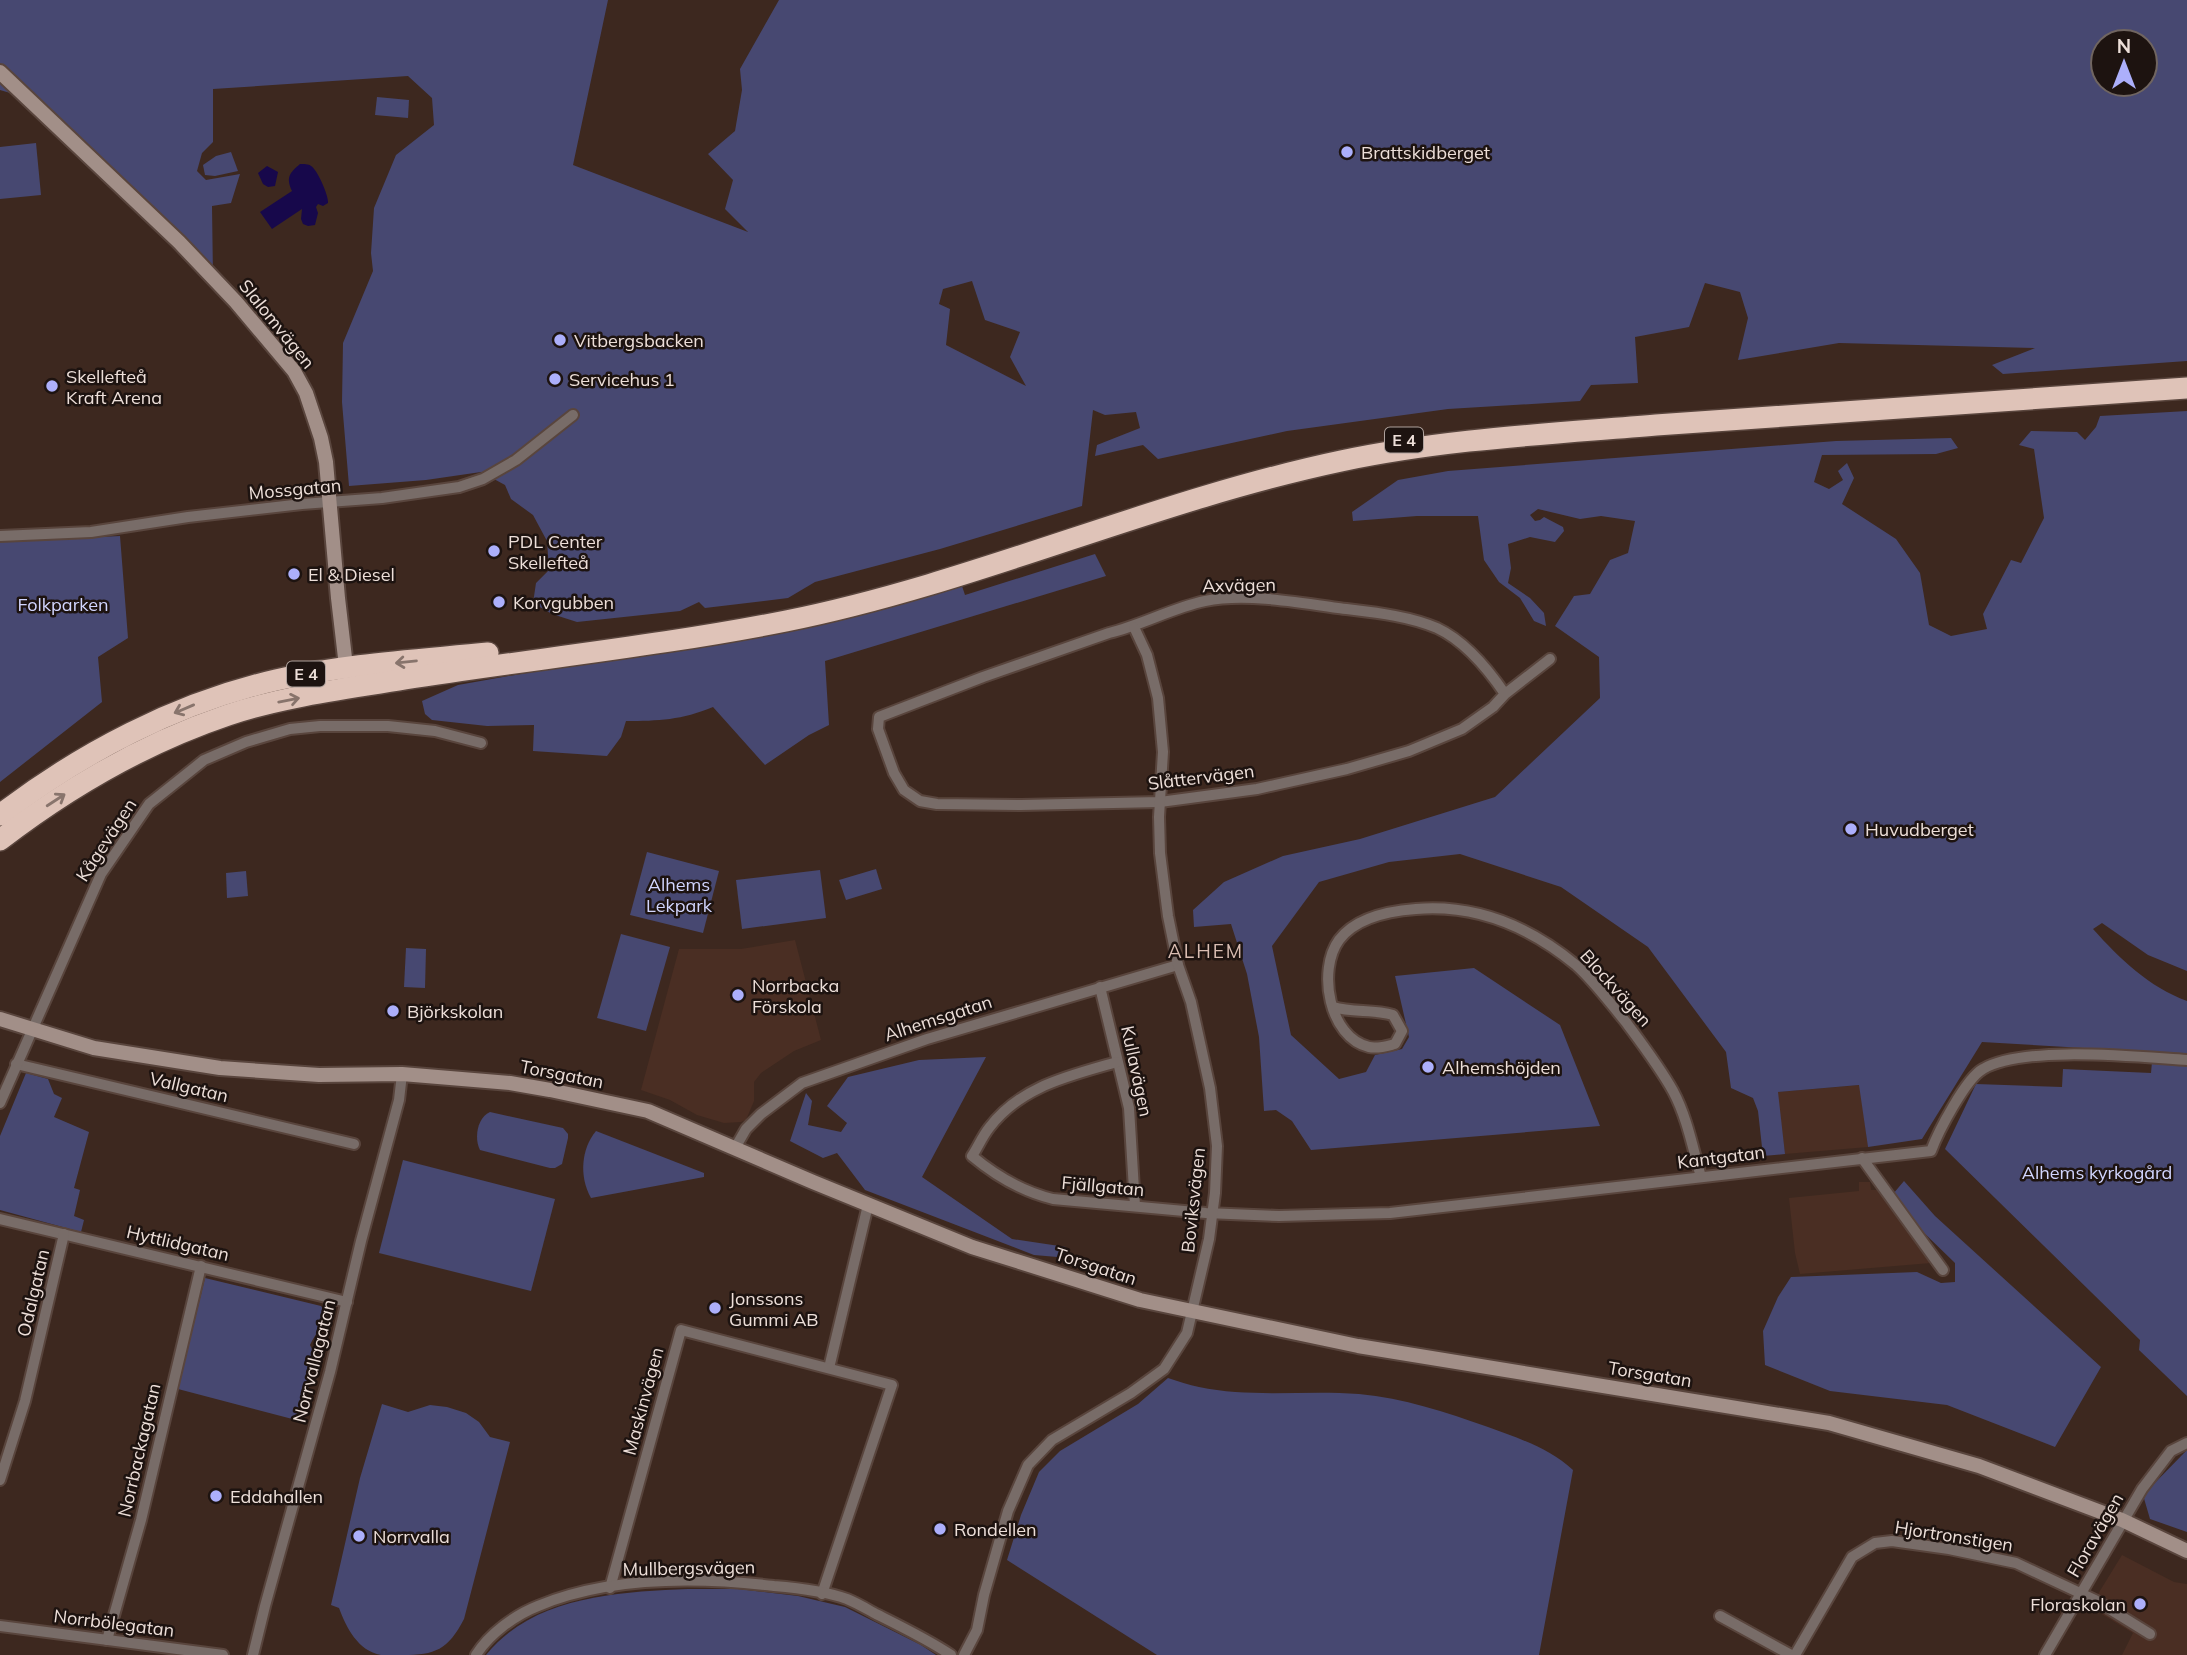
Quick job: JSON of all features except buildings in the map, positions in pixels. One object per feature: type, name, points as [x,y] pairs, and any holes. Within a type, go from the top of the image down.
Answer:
[{"type":"highway","name":"E 4","points":[[0,840],[53,802],[144,750],[190,729],[348,679],[745,620],[810,607],[914,581],[1213,484],[1279,466],[1390,442],[1526,425],[2187,377]]},
{"type":"highway","name":"E 4","points":[[0,815],[103,747],[192,706],[276,680],[348,679],[740,630],[876,601],[955,579],[1212,494],[1297,471],[1397,451],[1549,433],[2187,388]]},
{"type":"main road","name":"Slalomvägen","points":[[0,72],[179,242],[283,356],[306,393],[326,462],[348,679]]},
{"type":"main road","name":"Torsgatan","points":[[0,1019],[94,1048],[220,1068],[319,1076],[402,1074],[510,1083],[648,1111],[972,1247],[1140,1300],[1358,1346],[1829,1423],[1979,1466],[2122,1520],[2187,1551]]},
{"type":"street","name":"Mossgatan","points":[[0,536],[91,532],[188,517],[394,497],[459,487],[483,479],[516,460],[573,415]]},
{"type":"street","name":"Axvägen","points":[[879,717],[983,677],[1109,633],[1134,627],[1182,606],[1209,600],[1291,602],[1375,613],[1436,628],[1455,640],[1492,676],[1505,694]]},
{"type":"street","name":"Boviksvägen","points":[[964,1655],[977,1630],[1008,1511],[1028,1465],[1052,1440],[1121,1399],[1164,1369],[1187,1333],[1209,1239],[1217,1146],[1210,1088],[1191,1002],[1178,965],[1164,887],[1159,829],[1163,752],[1158,698],[1147,655],[1134,627]]},
{"type":"street","name":"Slåttervägen","points":[[879,717],[878,729],[894,773],[904,790],[920,801],[937,804],[1021,805],[1160,802],[1256,789],[1347,769],[1409,751],[1462,729],[1550,659]]},
{"type":"street","name":"Kågevägen","points":[[0,1103],[101,874],[149,804],[204,760],[246,742],[289,729],[320,726],[388,726],[435,731],[481,743]]},
{"type":"street","name":"Blockvägen","points":[[1332,1007],[1360,1012],[1377,1010],[1393,1015],[1402,1031],[1395,1044],[1381,1048],[1369,1047],[1356,1041],[1343,1028],[1332,1007],[1329,1001],[1329,959],[1340,939],[1355,926],[1396,910],[1431,908],[1462,909],[1505,921],[1545,943],[1578,967],[1647,1050],[1674,1093],[1701,1177]]},
{"type":"street","name":"Alhemsgatan","points":[[735,1148],[746,1129],[761,1114],[802,1083],[927,1039],[1178,965]]},
{"type":"street","name":"Kullavägen","points":[[1100,987],[1129,1108],[1135,1206]]},
{"type":"street","name":"Kantgatan","points":[[1212,1213],[1279,1216],[1390,1213],[1931,1151],[1937,1134],[1959,1096],[1981,1069],[2020,1057],[2057,1055],[2187,1060]]},
{"type":"street","name":"Fjällgatan","points":[[1117,1062],[1032,1090],[989,1128],[972,1156],[986,1168],[1038,1196],[1086,1203],[1212,1213]]},
{"type":"street","name":"Vallgatan","points":[[16,1064],[354,1144]]},
{"type":"street","name":"Norrvallagatan","points":[[253,1655],[318,1419],[361,1241],[399,1100],[402,1074]]},
{"type":"street","points":[[1862,1158],[1943,1270]]},
{"type":"street","points":[[828,1368],[868,1205]]},
{"type":"street","name":"Hyttlidgatan","points":[[0,1219],[347,1302]]},
{"type":"street","name":"Odalgatan","points":[[0,1480],[25,1401],[64,1234]]},
{"type":"street","name":"Norrbackagatan","points":[[107,1640],[141,1520],[201,1266]]},
{"type":"street","name":"Maskinvägen","points":[[610,1588],[681,1329],[892,1385],[822,1594]]},
{"type":"street","name":"Floravägen","points":[[2045,1655],[2142,1489],[2171,1451],[2187,1443]]},
{"type":"street","name":"Hjortronstigen","points":[[1793,1655],[1852,1557],[1875,1543],[1892,1541],[2016,1563],[2080,1593],[2150,1634]]},
{"type":"street","name":"Mullbergsvägen","points":[[476,1655],[505,1625],[536,1607],[574,1594],[631,1584],[738,1582],[799,1588],[848,1600],[925,1638],[951,1655]]},
{"type":"street","points":[[1720,1616],[1793,1655]]},
{"type":"street","name":"Norrbölegatan","points":[[0,1626],[107,1640],[147,1650],[223,1655]]},
{"type":"shaded area","points":[[300,164],[310,165],[316,172],[325,189],[328,203],[323,206],[318,204],[316,207],[318,213],[315,225],[303,224],[302,209],[272,229],[260,212],[292,191],[290,176]]},
{"type":"shaded area","points":[[267,166],[278,172],[275,186],[268,187],[263,184],[258,173]]},
{"type":"shaded area","name":"Norrbacka Förskola","points":[[795,940],[821,1040],[794,1051],[761,1073],[754,1082],[754,1101],[746,1120],[724,1123],[697,1115],[670,1100],[641,1090],[679,949],[741,949]]},
{"type":"shaded area","points":[[1860,1085],[1868,1147],[1785,1154],[1777,1092]]},
{"type":"shaded area","points":[[1859,1182],[1870,1182],[1871,1190],[1881,1190],[1931,1263],[1800,1274],[1789,1198],[1859,1191]]},
{"type":"shaded area","name":"Floraskolan","points":[[2122,1555],[2174,1582],[2187,1584],[2187,1655],[2122,1655],[2133,1633],[2090,1607]]},
{"type":"green space","points":[[0,0],[608,0],[573,165],[748,232],[725,209],[733,180],[708,154],[735,131],[742,90],[740,69],[779,0],[2187,0],[2187,361],[2003,374],[1992,365],[2035,348],[1839,343],[1738,360],[1748,318],[1740,292],[1705,283],[1689,327],[1635,337],[1638,383],[1591,385],[1580,401],[1448,409],[1287,431],[1158,459],[1143,445],[1095,456],[1097,445],[1140,428],[1136,412],[1105,415],[1093,410],[1082,506],[940,549],[815,582],[788,598],[705,608],[699,602],[680,611],[577,622],[552,614],[533,603],[536,583],[549,570],[547,541],[533,515],[511,499],[505,485],[481,472],[426,480],[349,486],[342,402],[343,343],[373,271],[371,253],[374,208],[396,155],[434,125],[432,98],[408,76],[213,89],[213,142],[202,153],[197,171],[206,180],[240,174],[231,203],[212,206],[213,278],[27,98],[0,90]],"holes":[[[972,281],[985,320],[1020,332],[1010,357],[1026,386],[946,345],[950,309],[939,304],[943,289]]]},
{"type":"green space","points":[[377,97],[409,100],[408,118],[375,115]]},
{"type":"green space","points":[[36,143],[41,195],[0,199],[0,147]]},
{"type":"green space","points":[[231,152],[238,171],[215,176],[205,175],[203,165],[216,156]]},
{"type":"green space","points":[[2187,411],[2187,971],[2148,955],[2102,923],[2093,929],[2136,971],[2160,988],[2187,1001],[2187,1054],[1982,1042],[1922,1139],[1868,1147],[1859,1085],[1778,1092],[1785,1154],[1763,1156],[1758,1111],[1753,1098],[1731,1088],[1726,1052],[1648,947],[1561,887],[1460,854],[1389,862],[1319,882],[1272,946],[1291,1035],[1339,1079],[1366,1072],[1375,1055],[1402,1049],[1409,1037],[1395,976],[1474,968],[1560,1025],[1600,1126],[1311,1150],[1292,1121],[1276,1110],[1264,1111],[1259,1037],[1247,974],[1231,924],[1194,927],[1193,910],[1224,882],[1283,856],[1360,839],[1495,797],[1600,698],[1599,657],[1555,626],[1574,596],[1590,594],[1610,560],[1628,553],[1635,521],[1601,516],[1580,519],[1538,509],[1530,515],[1535,521],[1544,517],[1563,527],[1564,531],[1555,542],[1530,537],[1508,544],[1511,568],[1508,583],[1530,598],[1544,613],[1546,626],[1534,621],[1520,598],[1499,582],[1484,560],[1478,516],[1417,516],[1353,521],[1352,512],[1398,480],[1448,471],[1836,441],[1951,438],[1958,448],[1936,454],[1822,455],[1814,482],[1829,489],[1843,480],[1838,471],[1847,463],[1854,478],[1842,504],[1896,539],[1920,573],[1929,625],[1951,636],[1987,629],[1983,614],[2011,560],[2021,563],[2044,518],[2034,449],[2019,445],[2031,431],[2077,432],[2085,440],[2096,427],[2100,416]]},
{"type":"green space","name":"Folkparken","points":[[120,536],[128,638],[98,657],[102,702],[0,782],[0,542]]},
{"type":"green space","points":[[1095,554],[1106,576],[825,661],[829,725],[809,735],[765,765],[713,707],[670,719],[626,721],[621,737],[607,756],[533,751],[534,725],[487,726],[432,720],[425,714],[422,701],[458,685],[832,619],[961,583],[965,595]]},
{"type":"green space","name":"Alhems Lekpark","points":[[647,852],[719,871],[703,933],[630,915]]},
{"type":"green space","points":[[876,869],[882,889],[846,900],[839,880]]},
{"type":"green space","points":[[820,870],[826,918],[742,929],[736,880]]},
{"type":"green space","points":[[246,871],[248,896],[227,898],[226,873]]},
{"type":"green space","points":[[621,934],[670,947],[646,1031],[597,1018]]},
{"type":"green space","points":[[406,948],[426,949],[425,988],[404,987]]},
{"type":"green space","points":[[986,1057],[922,1177],[1012,1239],[1066,1247],[1069,1258],[1034,1255],[865,1190],[837,1153],[823,1158],[790,1141],[806,1093],[812,1101],[808,1125],[841,1132],[847,1123],[827,1106],[848,1077],[919,1060]]},
{"type":"green space","name":"Alhems kyrkogård","points":[[2152,1062],[2187,1064],[2187,1396],[2139,1350],[2140,1340],[1945,1149],[1976,1084],[2062,1087],[2063,1069],[2151,1073]]},
{"type":"green space","points":[[26,1073],[48,1079],[54,1094],[62,1098],[54,1117],[89,1132],[74,1188],[80,1190],[74,1216],[84,1220],[81,1232],[0,1210],[0,1136]]},
{"type":"green space","points":[[490,1112],[563,1128],[568,1138],[562,1164],[550,1168],[480,1150],[478,1129],[482,1119]]},
{"type":"green space","points":[[596,1131],[704,1173],[704,1177],[591,1198],[587,1190],[583,1163],[587,1146]]},
{"type":"green space","points":[[403,1160],[555,1199],[531,1291],[379,1253]]},
{"type":"green space","points":[[1904,1181],[1935,1216],[2101,1367],[2055,1447],[1947,1405],[1830,1391],[1765,1365],[1763,1331],[1778,1297],[1791,1277],[1917,1272],[1941,1283],[1955,1282],[1955,1263],[1921,1230],[1893,1194]]},
{"type":"green space","points":[[205,1278],[321,1306],[327,1315],[310,1345],[316,1357],[300,1421],[178,1389]]},
{"type":"green space","points":[[1168,1378],[1199,1387],[1238,1392],[1359,1394],[1408,1402],[1511,1435],[1564,1462],[1573,1470],[1539,1655],[1157,1655],[1007,1560],[1021,1515],[1039,1472],[1060,1451],[1138,1404]]},
{"type":"green space","points":[[382,1404],[408,1412],[430,1405],[447,1407],[466,1413],[479,1422],[490,1437],[510,1442],[464,1619],[446,1644],[424,1654],[373,1653],[354,1637],[339,1608],[331,1605],[360,1478]]},
{"type":"green space","points":[[2187,1450],[2187,1532],[2150,1519],[2143,1495]]},
{"type":"green space","points":[[688,1589],[738,1589],[798,1596],[845,1607],[936,1655],[486,1655],[505,1635],[552,1609],[606,1596]]},
{"type":"place","name":"Brattskidberget","points":[[1347,152]]},
{"type":"place","name":"Vitbergsbacken","points":[[560,340]]},
{"type":"place","name":"Servicehus 1","points":[[555,379]]},
{"type":"place","name":"Skellefteå Kraft Arena","points":[[52,386]]},
{"type":"place","name":"PDL Center Skellefteå","points":[[494,551]]},
{"type":"place","name":"El & Diesel","points":[[294,574]]},
{"type":"place","name":"Korvgubben","points":[[499,602]]},
{"type":"place","name":"Huvudberget","points":[[1851,829]]},
{"type":"place","name":"Norrbacka Förskola","points":[[738,995]]},
{"type":"place","name":"Björkskolan","points":[[393,1011]]},
{"type":"place","name":"Alhemshöjden","points":[[1428,1067]]},
{"type":"place","name":"Jonssons Gummi AB","points":[[715,1308]]},
{"type":"place","name":"Eddahallen","points":[[216,1496]]},
{"type":"place","name":"Rondellen","points":[[940,1529]]},
{"type":"place","name":"Norrvalla","points":[[359,1536]]},
{"type":"place","name":"Floraskolan","points":[[2140,1604]]},
{"type":"district","name":"ALHEM","points":[[1206,951]]}]
